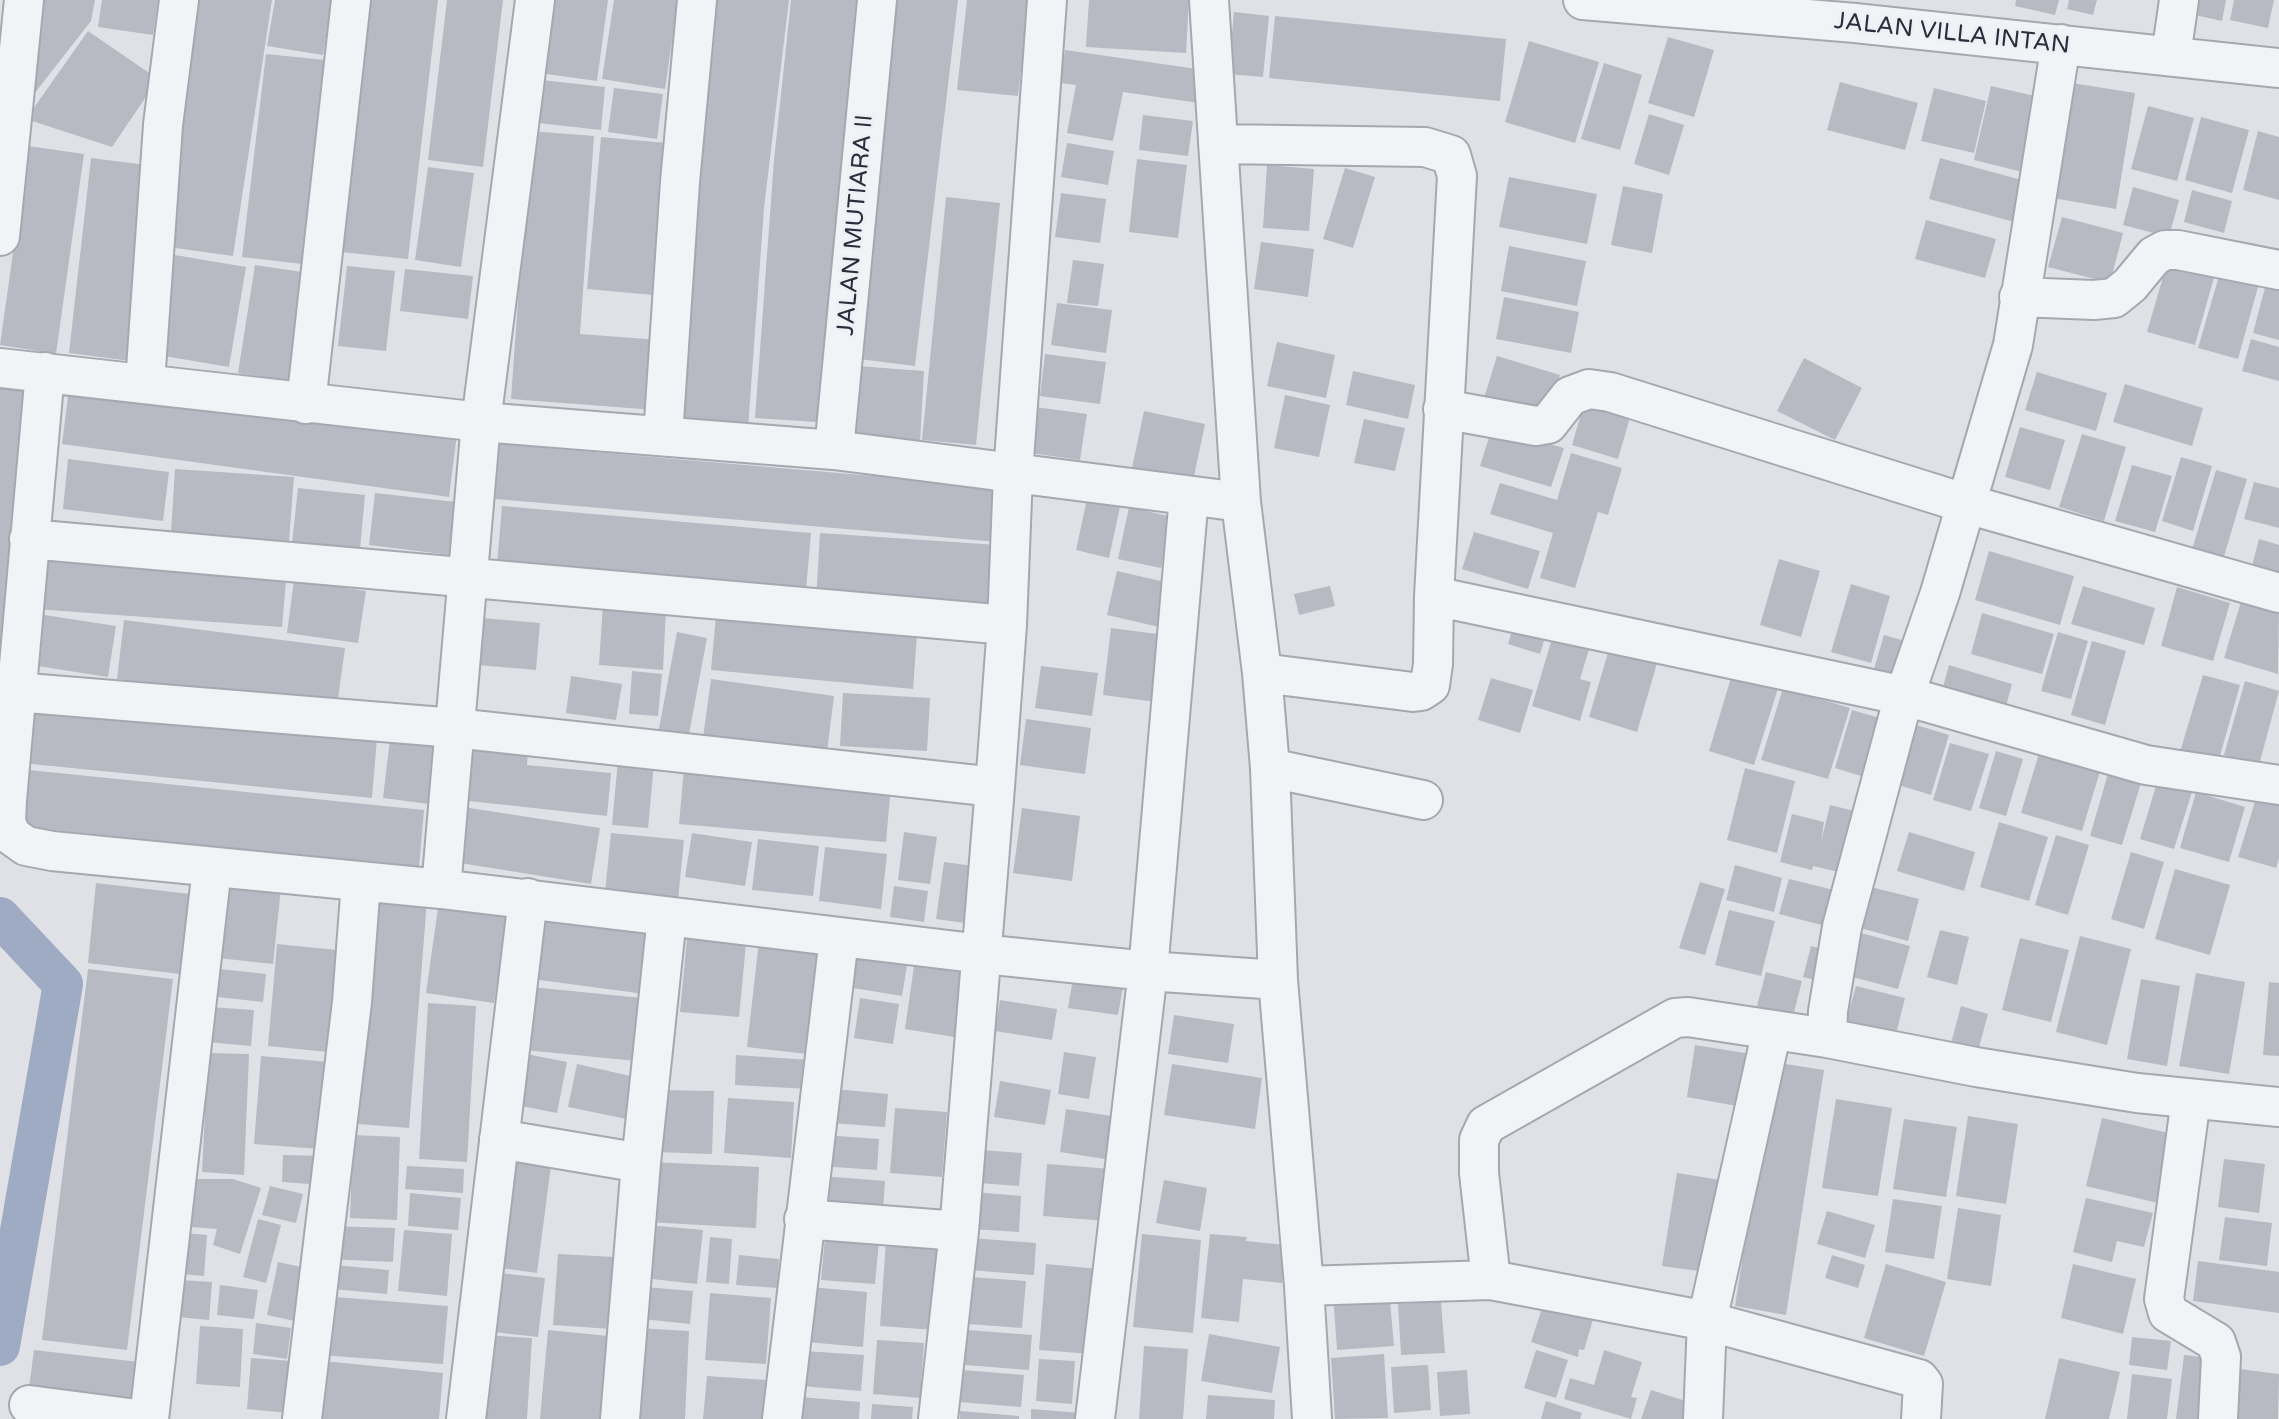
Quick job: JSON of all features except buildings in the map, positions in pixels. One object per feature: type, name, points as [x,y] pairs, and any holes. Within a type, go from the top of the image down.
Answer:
[{"type":"street","points":[[0,236],[24,0]]},
{"type":"street","points":[[145,383],[163,125],[179,0]]},
{"type":"street","points":[[306,404],[351,0]]},
{"type":"street","points":[[441,889],[481,422],[535,0]]},
{"type":"street","points":[[663,436],[680,182],[697,0]]},
{"type":"street","name":"JALAN MUTIARA II","points":[[834,450],[877,0]]},
{"type":"street","points":[[938,1419],[959,1231],[995,787],[1007,625],[1013,474],[1047,0]]},
{"type":"street","points":[[1209,0],[1241,502],[1262,673],[1270,768],[1278,980],[1304,1286],[1312,1419]]},
{"type":"street","name":"JALAN VILLA INTAN","points":[[1583,0],[1875,13],[2061,44],[2279,68]]},
{"type":"street","points":[[2171,56],[2179,0]]},
{"type":"street","points":[[1827,1038],[1828,1012],[1842,927],[1905,696],[1967,505],[2013,345],[2061,44]]},
{"type":"street","points":[[1218,144],[1425,147],[1451,155],[1457,176],[1430,685],[1421,691],[1413,692],[1262,673]]},
{"type":"street","points":[[2019,297],[2094,300],[2114,298],[2130,285],[2154,256],[2165,250],[2178,250],[2279,270]]},
{"type":"street","points":[[0,368],[481,422],[834,450],[1241,502]]},
{"type":"street","points":[[45,372],[3,798],[6,824],[12,836],[26,846],[212,868],[528,898],[982,954],[1148,971],[1278,980]]},
{"type":"street","points":[[1443,409],[1536,426],[1548,424],[1570,396],[1589,389],[1609,392],[1967,505],[2279,593]]},
{"type":"street","points":[[1095,1419],[1148,971],[1189,496]]},
{"type":"street","points":[[29,539],[1007,625]]},
{"type":"street","points":[[1434,596],[1905,696],[2146,765],[2279,785]]},
{"type":"street","points":[[15,692],[455,728],[995,787]]},
{"type":"street","points":[[1270,768],[1423,800]]},
{"type":"street","points":[[149,1419],[212,868]]},
{"type":"street","points":[[302,1419],[352,1002],[361,882]]},
{"type":"street","points":[[466,1419],[528,898]]},
{"type":"street","points":[[620,1419],[641,1163],[667,917]]},
{"type":"street","points":[[782,1419],[839,938]]},
{"type":"street","points":[[1490,1280],[1479,1173],[1479,1140],[1486,1125],[1675,1018],[1688,1017],[1827,1038],[1989,1069],[2137,1093],[2279,1107]]},
{"type":"street","points":[[1703,1419],[1707,1321],[1772,1030]]},
{"type":"street","points":[[2191,1099],[2164,1299],[2168,1313],[2216,1342],[2221,1357],[2218,1419]]},
{"type":"street","points":[[499,1139],[641,1163]]},
{"type":"street","points":[[804,1219],[959,1231]]},
{"type":"street","points":[[1304,1286],[1490,1280],[1707,1321],[1920,1379],[1923,1384],[1921,1419]]},
{"type":"street","points":[[29,1405],[137,1419]]},
{"type":"waterway","points":[[0,917],[63,984],[0,1346]]}]
